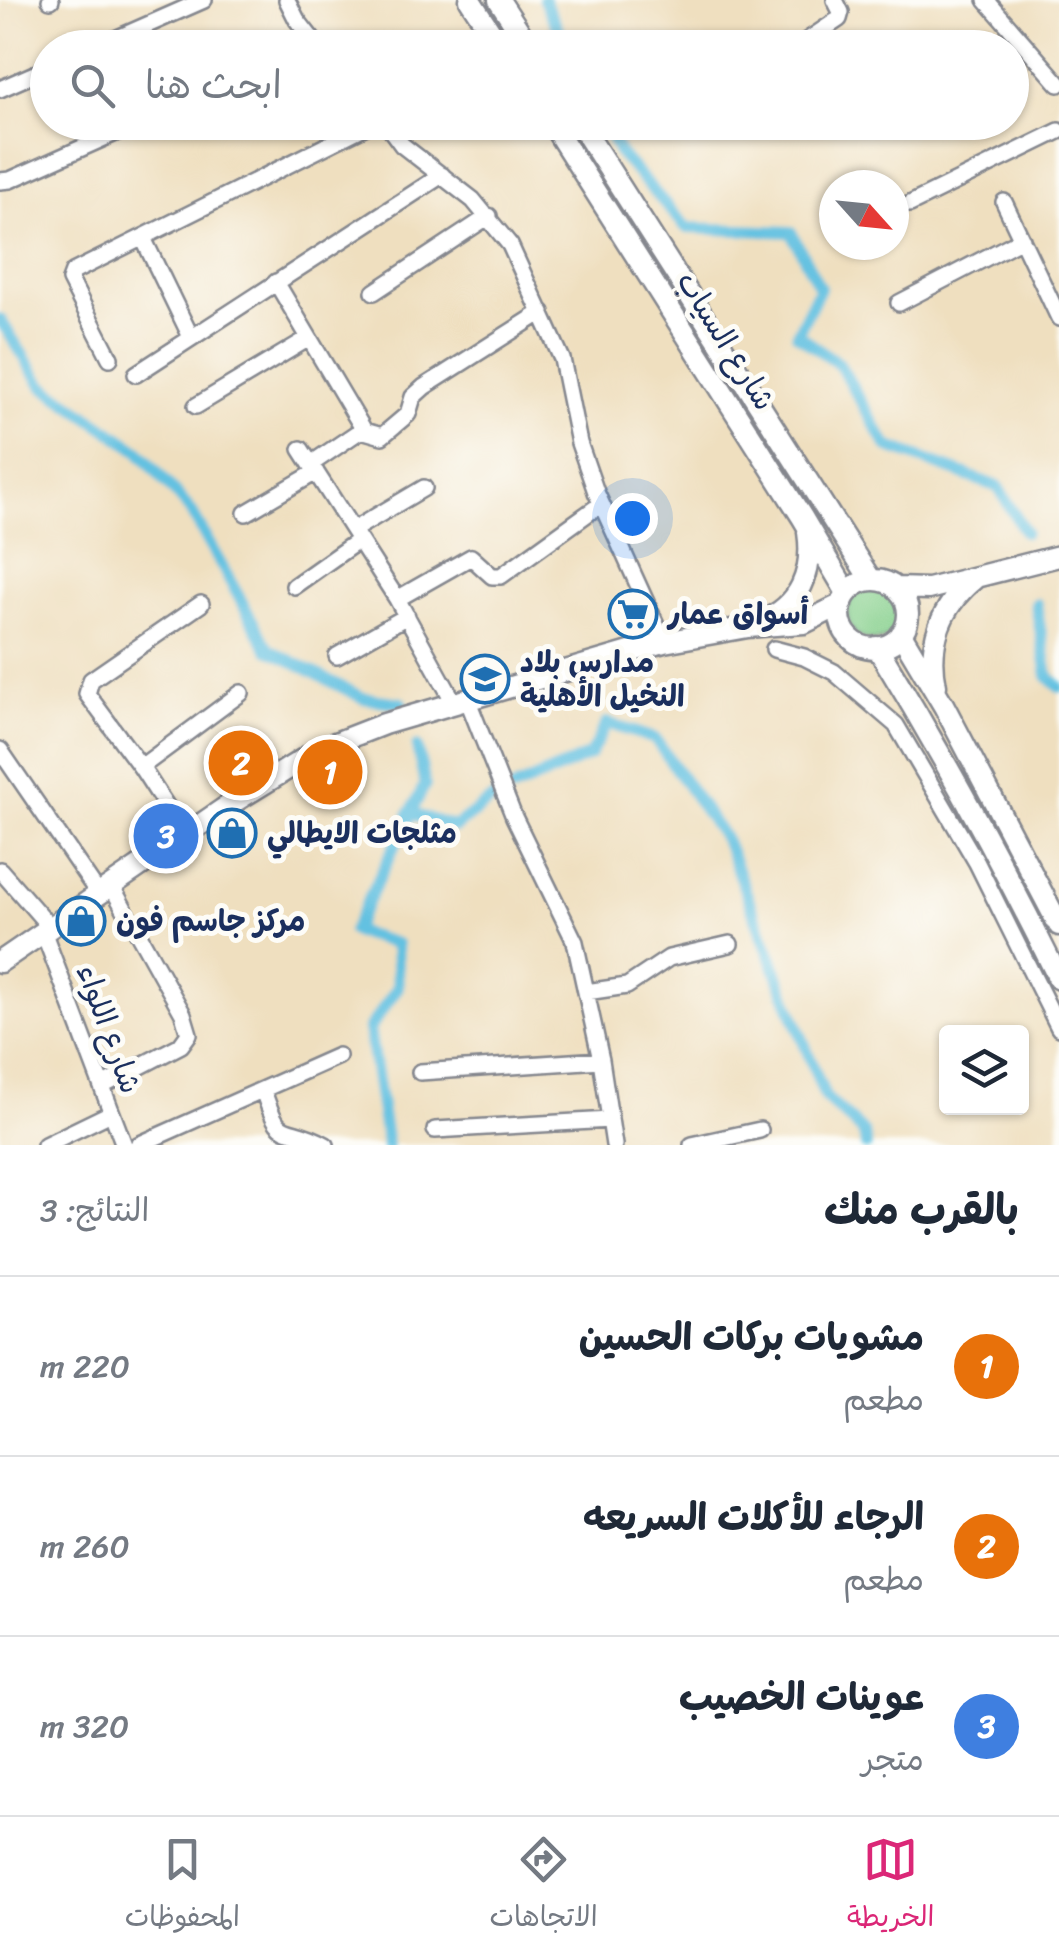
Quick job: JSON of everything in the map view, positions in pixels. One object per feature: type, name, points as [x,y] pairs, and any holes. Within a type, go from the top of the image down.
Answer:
[{"type":"main road","points":[[470,0],[489,30]]},
{"type":"main road","points":[[498,0],[518,30]]},
{"type":"main road","name":"شارع السياب","points":[[561,140],[807,525],[845,599]]},
{"type":"main road","name":"شارع السياب","points":[[590,140],[871,580]]},
{"type":"main road","points":[[748,627],[776,616],[794,600],[808,562],[807,525]]},
{"type":"main road","points":[[804,623],[845,599],[858,584],[871,580],[896,588],[928,589],[1059,556]]},
{"type":"main road","points":[[944,706],[933,672],[936,636],[950,602],[976,577]]},
{"type":"main road","points":[[896,588],[908,611]]},
{"type":"main road","points":[[0,962],[185,835],[320,749],[384,724],[664,642],[748,627],[804,623],[877,647],[901,634],[908,611],[928,589]]},
{"type":"main road","points":[[845,599],[842,622],[851,638]]},
{"type":"main road","points":[[901,634],[944,706],[1059,925]]},
{"type":"main road","points":[[877,647],[968,801],[1059,979]]},
{"type":"street","points":[[136,30],[204,0]]},
{"type":"street","points":[[287,0],[304,30]]},
{"type":"street","points":[[823,30],[840,19],[835,0]]},
{"type":"street","points":[[986,0],[1017,30]]},
{"type":"street","points":[[1029,42],[1052,64],[1059,84]]},
{"type":"street","points":[[0,89],[30,76]]},
{"type":"street","points":[[910,204],[1059,131]]},
{"type":"street","points":[[0,181],[100,140]]},
{"type":"street","points":[[110,358],[70,276],[338,140]]},
{"type":"street","points":[[398,140],[489,216],[510,245],[562,359],[579,443],[601,504],[664,642]]},
{"type":"street","points":[[136,374],[442,175]]},
{"type":"street","points":[[1004,202],[1059,318]]},
{"type":"street","points":[[374,292],[489,216]]},
{"type":"street","points":[[143,238],[191,337]]},
{"type":"street","points":[[899,303],[1022,239]]},
{"type":"street","points":[[276,282],[361,430]]},
{"type":"street","points":[[361,430],[382,436],[408,414],[413,397],[424,387],[542,312]]},
{"type":"street","points":[[196,406],[309,338]]},
{"type":"street","points":[[246,514],[361,430]]},
{"type":"street","points":[[302,449],[462,703],[575,942],[601,1060],[614,1145]]},
{"type":"street","points":[[294,586],[356,535],[424,488]]},
{"type":"street","points":[[397,599],[471,557],[492,576],[501,576],[601,504]]},
{"type":"street","points":[[185,835],[87,694],[91,680],[201,604]]},
{"type":"street","points":[[337,656],[407,616]]},
{"type":"street","points":[[774,649],[834,672],[896,725],[977,863],[1059,1028]]},
{"type":"street","points":[[141,767],[241,692]]},
{"type":"street","points":[[0,750],[104,889],[184,1014],[189,1034],[181,1045],[102,1086]]},
{"type":"street","points":[[0,870],[46,929]]},
{"type":"street","name":"شارع اللواء","points":[[46,929],[124,1145]]},
{"type":"street","points":[[586,992],[627,986],[669,958],[730,944]]},
{"type":"street","points":[[138,1145],[338,1056]]},
{"type":"street","points":[[420,1072],[601,1060]]},
{"type":"street","points":[[263,1090],[273,1124],[288,1134],[326,1145]]},
{"type":"street","points":[[45,1145],[111,1113]]},
{"type":"street","points":[[434,1130],[610,1120]]},
{"type":"street","points":[[692,1145],[760,1130]]},
{"type":"green space","points":[[874,587],[893,595],[901,614],[893,633],[874,641],[855,633],[847,614],[855,595]]},
{"type":"waterway","points":[[544,0],[558,30]]},
{"type":"waterway","points":[[613,140],[619,153],[687,228],[791,232],[820,288],[797,334],[839,364],[887,446],[998,487],[1025,532]]},
{"type":"waterway","points":[[0,319],[42,385],[139,451],[191,511],[268,649],[363,698],[402,703]]},
{"type":"waterway","points":[[1036,604],[1048,676],[1059,687]]},
{"type":"waterway","points":[[513,789],[590,755],[607,723],[655,739],[726,841],[825,1097],[864,1133],[866,1145]]},
{"type":"waterway","points":[[387,1145],[369,1029],[398,987],[396,944],[353,931],[425,784],[417,747]]},
{"type":"waterway","points":[[409,813],[455,827],[495,797]]},
{"type":"place","name":"أسواق عمار","points":[[633,614]]},
{"type":"place","name":"مدارس بلاد النخيل الأهلية","points":[[485,679]]},
{"type":"place","name":"الرجاء للأكلات السريعه","points":[[241,763]]},
{"type":"place","name":"مشويات بركات الحسين","points":[[330,772]]},
{"type":"place","name":"مثلجات الايطالي","points":[[232,833]]},
{"type":"place","name":"عوينات الخصيب","points":[[166,836]]},
{"type":"place","name":"مركز جاسم فون","points":[[81,921]]}]
